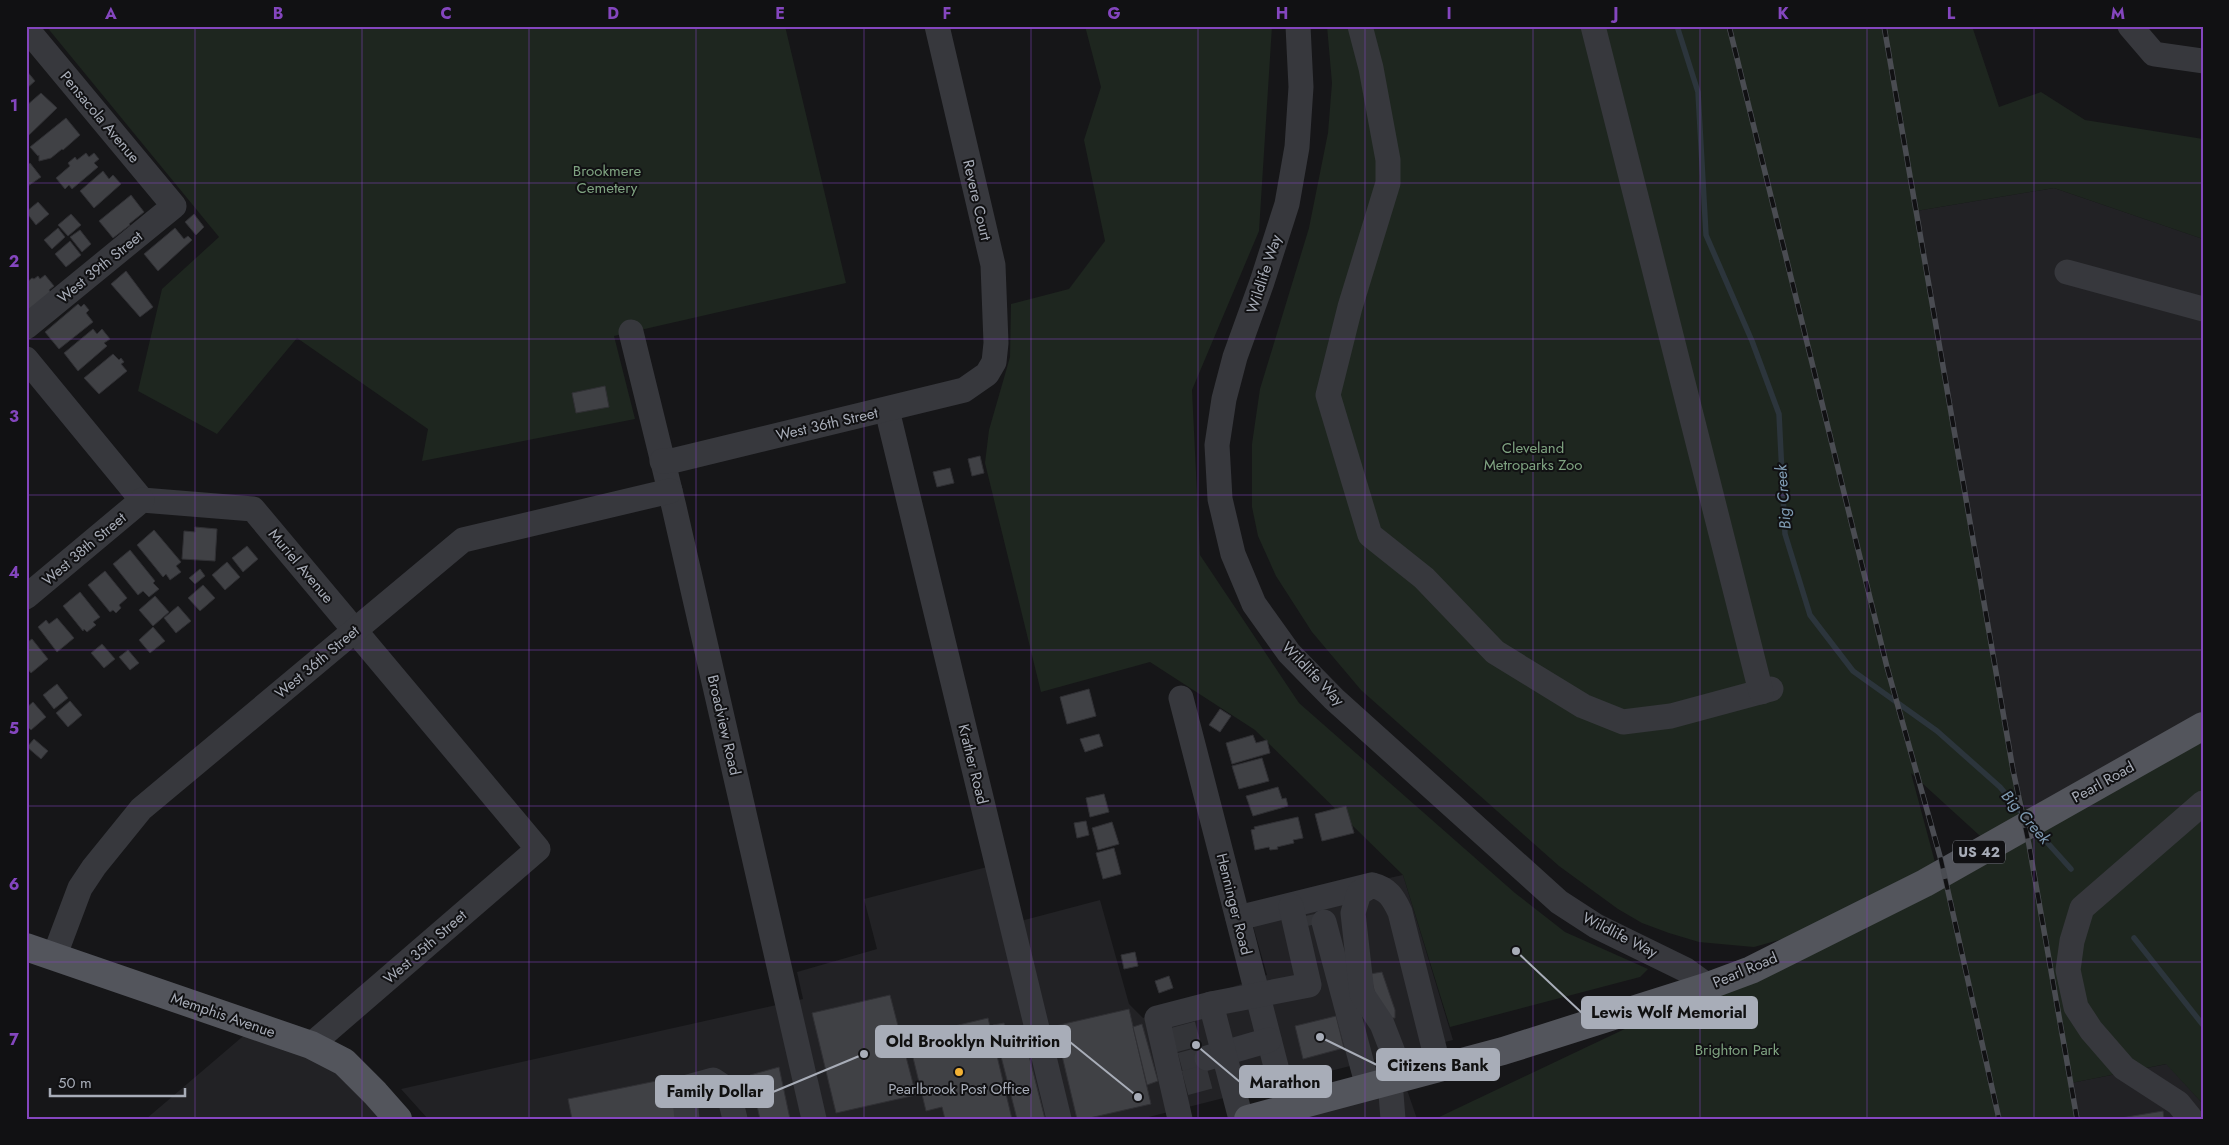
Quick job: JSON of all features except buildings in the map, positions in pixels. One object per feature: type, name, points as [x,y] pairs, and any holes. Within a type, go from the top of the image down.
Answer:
[{"type":"main road","name":"Pearl Road","points":[[1248,1119],[1293,1112],[1387,1082],[1503,1051],[1708,986],[1750,970],[1925,883],[2203,726]]},
{"type":"main road","name":"Memphis Avenue","points":[[26,947],[311,1045],[344,1062],[376,1093],[398,1119]]},
{"type":"street","name":"Revere Court","points":[[937,26],[993,265],[996,343],[994,362],[986,374]]},
{"type":"street","name":"Wildlife Way","points":[[1298,26],[1301,87],[1298,138],[1287,204],[1235,357],[1224,399],[1217,446],[1220,499],[1231,545],[1254,604],[1289,653],[1334,699],[1559,902],[1596,926],[1686,970],[1708,986]]},
{"type":"street","points":[[1360,26],[1372,68],[1387,151],[1388,183],[1350,307],[1328,395],[1370,535],[1424,578],[1495,652],[1583,706],[1623,722],[1670,716],[1766,690],[1593,26]]},
{"type":"street","points":[[2130,26],[2154,54],[2201,58]]},
{"type":"street","name":"Pensacola Avenue","points":[[26,28],[174,206]]},
{"type":"street","name":"West 39th Street","points":[[26,327],[174,206]]},
{"type":"street","points":[[2067,272],[2203,309]]},
{"type":"street","name":"Broadview Road","points":[[631,332],[670,491],[814,1119]]},
{"type":"street","points":[[26,359],[142,500]]},
{"type":"street","name":"West 36th Street","points":[[662,461],[676,460],[964,390],[986,374]]},
{"type":"street","name":"Krather Road","points":[[887,410],[1059,1119]]},
{"type":"street","name":"West 36th Street","points":[[54,957],[80,888],[94,866],[141,809],[463,540],[670,491]]},
{"type":"street","name":"West 38th Street","points":[[26,598],[142,500]]},
{"type":"street","name":"Muriel Avenue","points":[[142,500],[253,509],[538,849]]},
{"type":"street","name":"Henninger Road","points":[[1181,698],[1269,1040],[1293,1112]]},
{"type":"street","points":[[2190,1119],[2178,1103],[2124,1068],[2091,1030],[2076,1007],[2068,970],[2072,940],[2082,908],[2203,803]]},
{"type":"street","name":"West 35th Street","points":[[311,1045],[538,849]]},
{"type":"street","points":[[1238,918],[1314,915],[1372,885],[1383,887],[1393,896],[1400,912],[1440,1068]]},
{"type":"street","points":[[1372,885],[1359,893],[1353,914],[1362,994],[1382,1024],[1387,1082],[1393,1119]]},
{"type":"street","points":[[1314,915],[1340,978],[1357,1044],[1387,1082]]},
{"type":"street","points":[[1310,985],[1314,915]]},
{"type":"street","points":[[1180,1119],[1177,1075],[1169,1041],[1157,1018],[1209,1022],[1257,994],[1274,993],[1340,978]]},
{"type":"street","points":[[1209,1022],[1217,1064],[1241,1119]]},
{"type":"street","points":[[1217,1064],[1269,1040]]},
{"type":"street","points":[[687,1119],[684,1088],[712,1080],[728,1090],[736,1119]]},
{"type":"shaded area","points":[[2054,188],[2203,239],[2203,726],[2030,823],[2013,770],[1916,211]]},
{"type":"shaded area","points":[[987,867],[1002,926],[1100,900],[1129,1004],[1143,1018],[1267,975],[1248,908],[1403,875],[1453,1040],[1141,1119],[428,1119],[401,1089],[803,999],[797,972],[877,949],[864,899]]},
{"type":"shaded area","points":[[255,1026],[311,1045],[398,1119],[146,1119]]},
{"type":"shaded area","points":[[2167,1064],[2203,1104],[2203,1119],[2077,1119],[2071,1083]]},
{"type":"shaded area","points":[[1403,1078],[1417,1119],[1248,1119]]},
{"type":"green space","name":"Brookmere Cemetery","points":[[46,26],[785,26],[846,283],[614,336],[635,419],[422,461],[428,429],[297,338],[217,434],[138,391],[162,289],[219,237]]},
{"type":"green space","points":[[1085,26],[1272,26],[1259,231],[1192,390],[1200,555],[1299,703],[1515,893],[1565,932],[1648,969],[1640,977],[1450,1027],[1403,875],[1255,730],[1150,662],[1041,692],[985,463],[989,430],[1010,357],[1011,304],[1069,289],[1105,241],[1084,140],[1101,87]]},
{"type":"green space","name":"Cleveland Metroparks Zoo","points":[[1327,26],[1972,26],[1999,107],[2041,92],[2085,120],[2203,139],[2203,239],[2054,188],[1916,211],[2013,770],[2030,823],[2203,726],[2203,1104],[2166,1064],[2071,1083],[2077,1119],[1435,1119],[1785,953],[1990,845],[1911,773],[1936,866],[1800,934],[1754,947],[1699,942],[1669,933],[1642,923],[1618,909],[1559,866],[1361,690],[1312,632],[1276,576],[1258,536],[1252,507],[1252,444],[1260,389],[1309,228],[1328,133],[1332,83]]},
{"type":"waterway","name":"Big Creek","points":[[1677,26],[1698,92],[1706,235],[1752,341],[1779,414],[1785,534],[1810,615],[1853,671],[1937,731],[2000,787],[2025,817]]},
{"type":"waterway","name":"Big Creek","points":[[2036,830],[2071,869]]},
{"type":"waterway","name":"Big Creek","points":[[2134,938],[2203,1025]]},
{"type":"tunnel","points":[[1310,915],[1312,925]]},
{"type":"tunnel","points":[[1174,1040],[1200,1033]]},
{"type":"tunnel","points":[[1181,1065],[1207,1058]]},
{"type":"tunnel","points":[[1185,1083],[1211,1076]]},
{"type":"railway","points":[[1729,26],[1887,667],[1941,860],[1999,1119]]},
{"type":"railway","points":[[1884,26],[2013,770],[2029,845],[2077,1119]]},
{"type":"place","name":"Lewis Wolf Memorial","points":[[1516,951]]},
{"type":"place","name":"Citizens Bank","points":[[1320,1037]]},
{"type":"place","name":"Marathon","points":[[1196,1045]]},
{"type":"place","name":"Family Dollar","points":[[864,1054]]},
{"type":"place","name":"Pearlbrook Post Office","points":[[959,1072]]},
{"type":"place","name":"Old Brooklyn Nuitrition","points":[[1138,1097]]},
{"type":"park label","name":"Brighton Park","points":[[1737,1050]]}]
